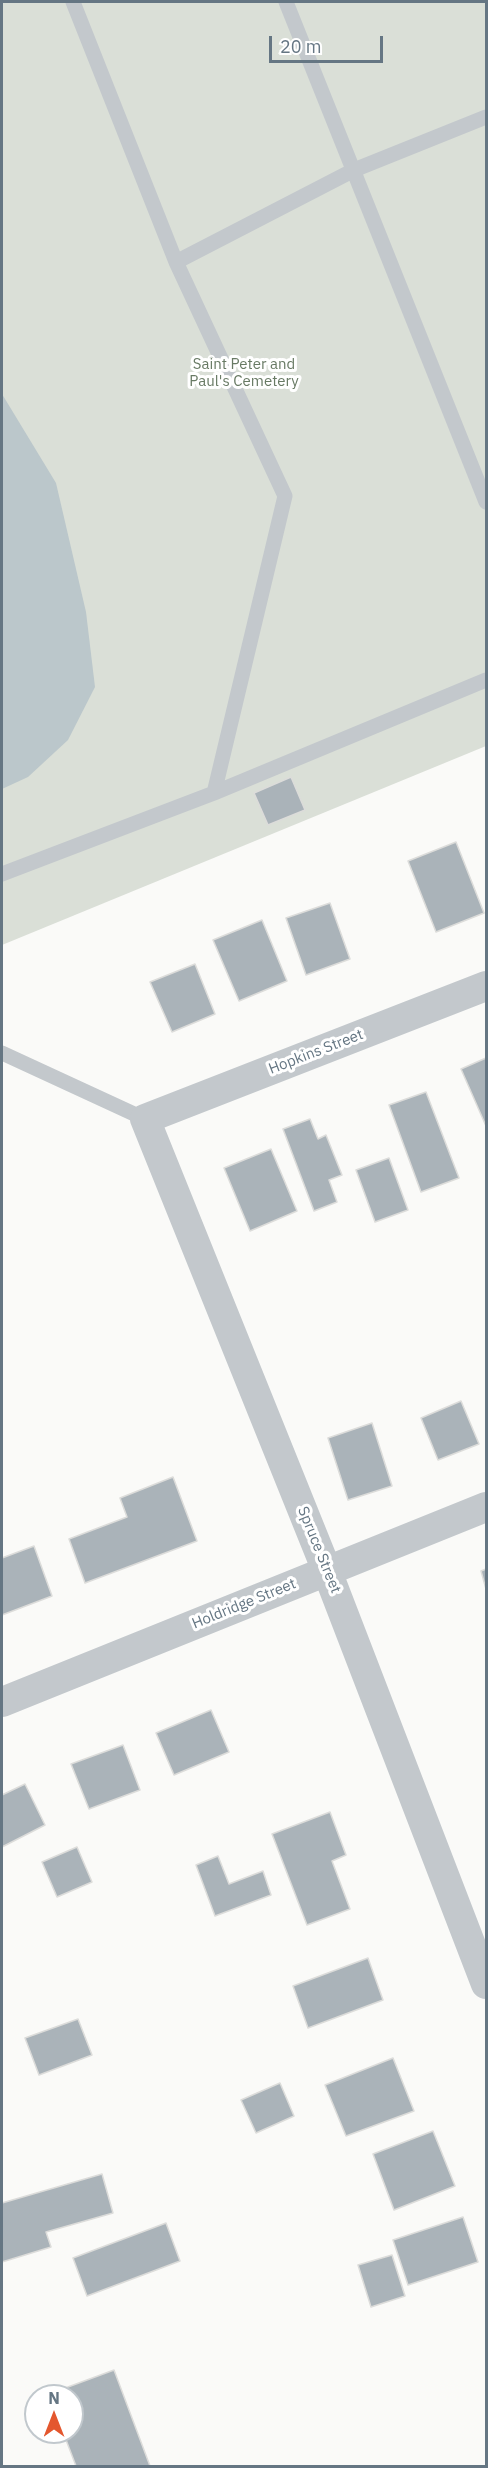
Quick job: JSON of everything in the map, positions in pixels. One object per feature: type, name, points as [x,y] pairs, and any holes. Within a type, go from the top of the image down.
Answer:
[{"type":"street","name":"Hopkins Street","points":[[145,1119],[486,986]]},
{"type":"street","name":"Spruce Street","points":[[145,1119],[327,1570],[486,1984]]},
{"type":"street","name":"Holdridge Street","points":[[2,1701],[486,1507]]},
{"type":"lane","points":[[73,2],[176,262],[285,495],[214,793]]},
{"type":"lane","points":[[286,2],[486,502]]},
{"type":"lane","points":[[176,262],[354,170],[486,117]]},
{"type":"lane","points":[[2,874],[214,793],[486,680]]},
{"type":"lane","points":[[2,1053],[145,1119]]},
{"type":"green space","name":"Saint Peter and Paul's Cemetery","points":[[2,2],[486,2],[486,746],[2,945]]},
{"type":"shaded area","points":[[2,394],[56,483],[86,612],[95,687],[68,740],[28,777],[2,789]]},
{"type":"building","points":[[291,777],[305,810],[268,825],[254,793]]},
{"type":"building","points":[[456,842],[484,913],[436,932],[408,861]]},
{"type":"building","points":[[330,903],[350,959],[306,975],[286,918]]},
{"type":"building","points":[[262,920],[287,981],[239,1001],[213,940]]},
{"type":"building","points":[[195,964],[215,1014],[172,1032],[150,982]]},
{"type":"building","points":[[486,1058],[486,1126],[461,1069]]},
{"type":"building","points":[[426,1092],[459,1178],[421,1192],[389,1105]]},
{"type":"building","points":[[310,1119],[318,1139],[326,1135],[342,1175],[329,1180],[337,1202],[314,1211],[283,1129]]},
{"type":"building","points":[[271,1149],[297,1211],[250,1231],[224,1168]]},
{"type":"building","points":[[389,1158],[408,1210],[375,1222],[356,1170]]},
{"type":"building","points":[[461,1401],[479,1444],[438,1460],[421,1418]]},
{"type":"building","points":[[372,1423],[392,1486],[348,1500],[328,1438]]},
{"type":"building","points":[[173,1477],[197,1541],[85,1583],[69,1539],[127,1517],[120,1498]]},
{"type":"building","points":[[34,1546],[52,1596],[2,1615],[2,1558]]},
{"type":"building","points":[[486,1569],[486,1589],[481,1571]]},
{"type":"building","points":[[211,1710],[229,1752],[174,1775],[156,1733]]},
{"type":"building","points":[[123,1745],[140,1790],[89,1809],[71,1764]]},
{"type":"building","points":[[25,1784],[45,1825],[2,1847],[2,1795]]},
{"type":"building","points":[[330,1812],[346,1855],[332,1861],[350,1909],[307,1925],[272,1834]]},
{"type":"building","points":[[77,1847],[92,1882],[57,1897],[42,1862]]},
{"type":"building","points":[[218,1856],[229,1884],[263,1871],[271,1895],[215,1916],[196,1865]]},
{"type":"building","points":[[368,1958],[383,2000],[308,2028],[293,1986]]},
{"type":"building","points":[[78,2019],[92,2055],[39,2075],[25,2038]]},
{"type":"building","points":[[393,2058],[414,2111],[346,2136],[325,2085]]},
{"type":"building","points":[[280,2083],[294,2116],[256,2133],[241,2100]]},
{"type":"building","points":[[433,2131],[455,2186],[394,2210],[373,2154]]},
{"type":"building","points":[[102,2174],[113,2213],[46,2232],[51,2247],[2,2262],[2,2203]]},
{"type":"building","points":[[463,2217],[478,2262],[408,2285],[393,2240]]},
{"type":"building","points":[[166,2223],[180,2261],[87,2296],[73,2258]]},
{"type":"building","points":[[392,2255],[405,2296],[371,2307],[358,2265]]},
{"type":"building","points":[[114,2370],[150,2466],[76,2466],[68,2444],[84,2444],[84,2384],[76,2384]]}]
